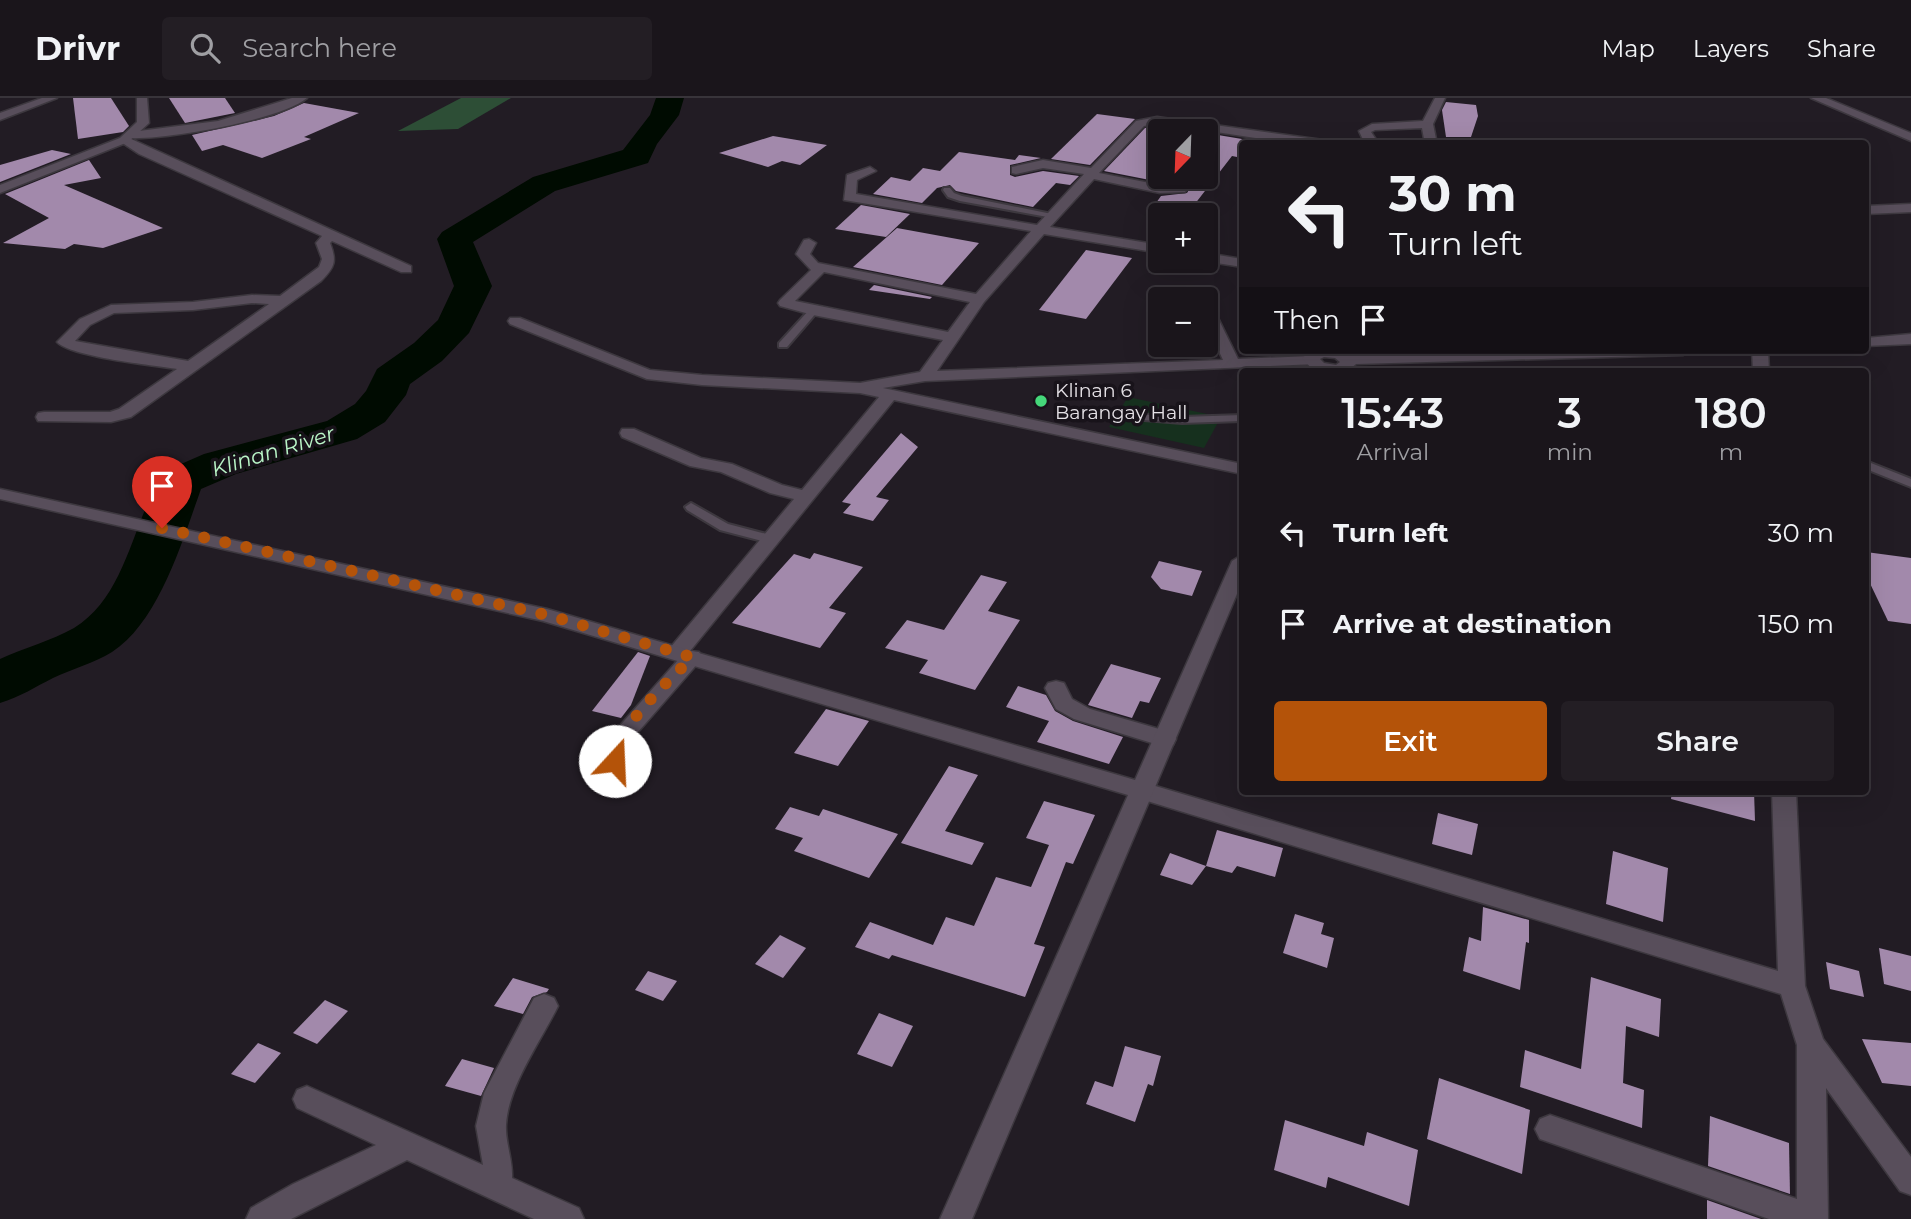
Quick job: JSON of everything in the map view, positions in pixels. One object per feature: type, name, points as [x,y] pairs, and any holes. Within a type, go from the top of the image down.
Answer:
[{"type":"street","points":[[0,117],[52,98]]},
{"type":"street","points":[[128,137],[143,123],[142,98]]},
{"type":"street","points":[[0,189],[128,137],[218,125],[302,98]]},
{"type":"street","points":[[1430,140],[1427,124],[1440,98]]},
{"type":"street","points":[[1816,98],[1911,137]]},
{"type":"street","points":[[925,376],[979,299],[1133,128],[1144,121],[1157,120],[1295,140]]},
{"type":"street","points":[[1368,140],[1365,131],[1372,127],[1427,124]]},
{"type":"street","points":[[128,137],[143,151],[406,269]]},
{"type":"street","points":[[1016,170],[1043,164],[1148,186]]},
{"type":"street","points":[[870,171],[850,178],[852,186],[849,197],[1148,248]]},
{"type":"street","points":[[1869,210],[1911,208]]},
{"type":"street","points":[[44,417],[111,417],[125,413],[284,301],[326,268],[329,259],[323,243],[330,235]]},
{"type":"street","points":[[809,243],[803,254],[813,266],[979,299]]},
{"type":"street","points":[[1218,259],[1239,262]]},
{"type":"street","points":[[821,268],[785,303],[813,311],[951,337]]},
{"type":"street","points":[[189,366],[76,347],[65,342],[85,321],[111,309],[201,306],[252,299],[284,301]]},
{"type":"street","points":[[515,321],[648,374],[702,380],[860,387],[925,376],[1232,362],[1311,361],[1322,368]]},
{"type":"street","points":[[1218,333],[1232,362]]},
{"type":"street","points":[[1869,342],[1911,339]]},
{"type":"street","points":[[1311,361],[1310,358],[1315,354]]},
{"type":"street","points":[[1339,354],[1349,363],[1344,368]]},
{"type":"street","points":[[860,387],[1239,468]]},
{"type":"street","points":[[620,775],[615,761],[620,738],[770,539],[888,395]]},
{"type":"street","points":[[628,433],[696,462],[726,468],[776,489],[805,496]]},
{"type":"street","points":[[3,494],[547,615],[1792,986]]},
{"type":"street","points":[[956,1219],[1239,568]]},
{"type":"street","points":[[1056,688],[1064,704],[1082,714],[1165,739]]},
{"type":"street","points":[[1550,1129],[1812,1219],[1811,1045],[1792,986],[1784,795]]},
{"type":"street","points":[[497,1187],[498,1162],[491,1126],[498,1093],[544,1006]]},
{"type":"street","points":[[1811,1045],[1911,1181]]},
{"type":"street","points":[[307,1099],[568,1219]]},
{"type":"street","points":[[262,1219],[304,1194],[407,1145]]},
{"type":"lane","points":[[947,190],[951,195],[960,198],[1053,215]]},
{"type":"lane","points":[[783,345],[813,311]]},
{"type":"lane","points":[[1123,416],[1182,420],[1239,418]]},
{"type":"lane","points":[[1869,466],[1911,483]]},
{"type":"lane","points":[[691,507],[724,527],[770,539]]},
{"type":"green space","points":[[461,98],[511,98],[458,129],[398,131]]},
{"type":"green space","points":[[1128,397],[1221,417],[1204,448],[1109,427]]},
{"type":"building","points":[[73,98],[111,98],[129,126],[123,132],[78,139]]},
{"type":"building","points":[[169,98],[225,98],[235,113],[185,123]]},
{"type":"building","points":[[1446,102],[1476,105],[1478,116],[1471,137],[1446,137],[1442,110]]},
{"type":"building","points":[[304,103],[359,113],[304,137],[311,139],[262,158],[223,145],[202,151],[192,135],[274,116]]},
{"type":"building","points":[[1097,114],[1135,119],[1090,165],[1051,159]]},
{"type":"building","points":[[1148,128],[1148,180],[1104,171]]},
{"type":"building","points":[[1218,135],[1242,139],[1239,140],[1239,157],[1232,156],[1218,174]]},
{"type":"building","points":[[773,136],[827,145],[800,165],[782,161],[768,167],[719,153]]},
{"type":"building","points":[[52,150],[71,154],[0,182],[0,165]]},
{"type":"building","points":[[959,152],[1015,160],[1019,155],[1041,158],[1010,165],[1010,175],[1015,177],[1043,171],[1079,176],[1070,185],[1056,183],[1033,207],[956,191],[950,185],[937,188],[922,203],[873,194],[891,177],[910,181],[923,168],[940,171]]},
{"type":"building","points":[[89,160],[101,178],[64,185],[163,228],[103,248],[74,244],[65,249],[3,243],[49,218],[5,194]]},
{"type":"building","points":[[1189,189],[1206,189],[1196,203],[1156,203],[1161,196],[1187,193]]},
{"type":"building","points":[[861,205],[910,214],[886,237],[835,229]]},
{"type":"building","points":[[897,228],[979,243],[942,285],[853,267]]},
{"type":"building","points":[[1086,250],[1132,258],[1086,319],[1039,310]]},
{"type":"building","points":[[874,285],[932,297],[930,299],[869,290]]},
{"type":"building","points":[[901,433],[918,447],[876,497],[889,500],[873,521],[843,513],[851,504],[842,502]]},
{"type":"building","points":[[1869,552],[1911,558],[1911,624],[1888,621],[1869,581]]},
{"type":"building","points":[[814,553],[863,567],[829,608],[846,613],[820,648],[732,623],[794,554],[810,559]]},
{"type":"building","points":[[1159,561],[1202,571],[1192,596],[1161,589],[1151,577]]},
{"type":"building","points":[[981,575],[1007,582],[988,611],[1020,620],[975,690],[919,673],[928,660],[885,648],[907,620],[944,630]]},
{"type":"building","points":[[638,652],[650,656],[631,705],[621,718],[592,711]]},
{"type":"building","points":[[1111,664],[1161,678],[1149,703],[1140,701],[1132,718],[1088,705]]},
{"type":"building","points":[[1018,686],[1046,695],[1055,711],[1073,721],[1123,737],[1109,764],[1037,742],[1049,721],[1006,707]]},
{"type":"building","points":[[826,709],[869,721],[838,766],[794,753]]},
{"type":"building","points":[[949,766],[978,775],[945,831],[984,843],[972,865],[901,843]]},
{"type":"building","points":[[1672,795],[1754,795],[1755,821],[1671,799]]},
{"type":"building","points":[[1044,801],[1095,815],[1073,864],[1066,862],[1034,944],[1045,947],[1025,997],[892,955],[889,959],[855,947],[870,922],[933,945],[946,917],[974,926],[996,877],[1031,887],[1049,845],[1026,838]]},
{"type":"building","points":[[790,807],[819,816],[823,809],[898,834],[869,878],[794,851],[803,838],[775,829]]},
{"type":"building","points":[[1438,813],[1478,824],[1472,855],[1432,844]]},
{"type":"building","points":[[1217,830],[1283,848],[1275,877],[1237,866],[1232,873],[1206,866]]},
{"type":"building","points":[[1613,851],[1668,868],[1663,922],[1606,904]]},
{"type":"building","points":[[1170,853],[1206,866],[1192,885],[1160,875]]},
{"type":"building","points":[[1483,907],[1529,920],[1529,943],[1526,942],[1520,990],[1463,971],[1469,937],[1481,941]]},
{"type":"building","points":[[1295,914],[1324,923],[1321,934],[1334,938],[1327,968],[1283,953]]},
{"type":"building","points":[[780,935],[806,948],[783,978],[755,964]]},
{"type":"building","points":[[1879,948],[1911,956],[1911,991],[1884,984]]},
{"type":"building","points":[[1826,962],[1859,971],[1864,997],[1830,989]]},
{"type":"building","points":[[648,971],[677,981],[663,1001],[635,990]]},
{"type":"building","points":[[1591,977],[1661,999],[1659,1037],[1626,1026],[1623,1083],[1644,1090],[1642,1128],[1520,1087],[1525,1050],[1581,1069]]},
{"type":"building","points":[[513,978],[549,989],[532,997],[523,1014],[494,1006]]},
{"type":"building","points":[[325,1000],[348,1011],[317,1044],[293,1033]]},
{"type":"building","points":[[879,1013],[913,1026],[892,1067],[857,1054]]},
{"type":"building","points":[[1862,1039],[1911,1043],[1911,1086],[1882,1083]]},
{"type":"building","points":[[258,1043],[281,1053],[255,1083],[231,1074]]},
{"type":"building","points":[[1125,1046],[1161,1056],[1153,1086],[1148,1084],[1135,1122],[1086,1104],[1095,1081],[1113,1087]]},
{"type":"building","points":[[462,1059],[494,1068],[481,1096],[445,1086]]},
{"type":"building","points":[[1439,1078],[1530,1110],[1522,1174],[1427,1139]]},
{"type":"building","points":[[1710,1116],[1789,1143],[1790,1194],[1708,1166]]},
{"type":"building","points":[[1285,1120],[1364,1146],[1367,1132],[1418,1150],[1409,1206],[1328,1177],[1326,1188],[1274,1170]]},
{"type":"building","points":[[1707,1200],[1761,1219],[1707,1219]]},
{"type":"waterway","name":"Klinan River","points":[[0,684],[22,671],[93,640],[108,629],[134,592],[146,568],[181,481],[220,464],[342,430],[370,413],[385,395],[392,378],[428,352],[455,325],[473,286],[454,239],[530,190],[558,178],[637,156],[639,148],[665,115],[670,98]]},
{"type":"place","name":"Klinan 6 Barangay Hall","points":[[1041,401]]},
{"type":"route","points":[[162,528],[547,615],[692,657],[628,727],[620,738],[615,761]]}]
